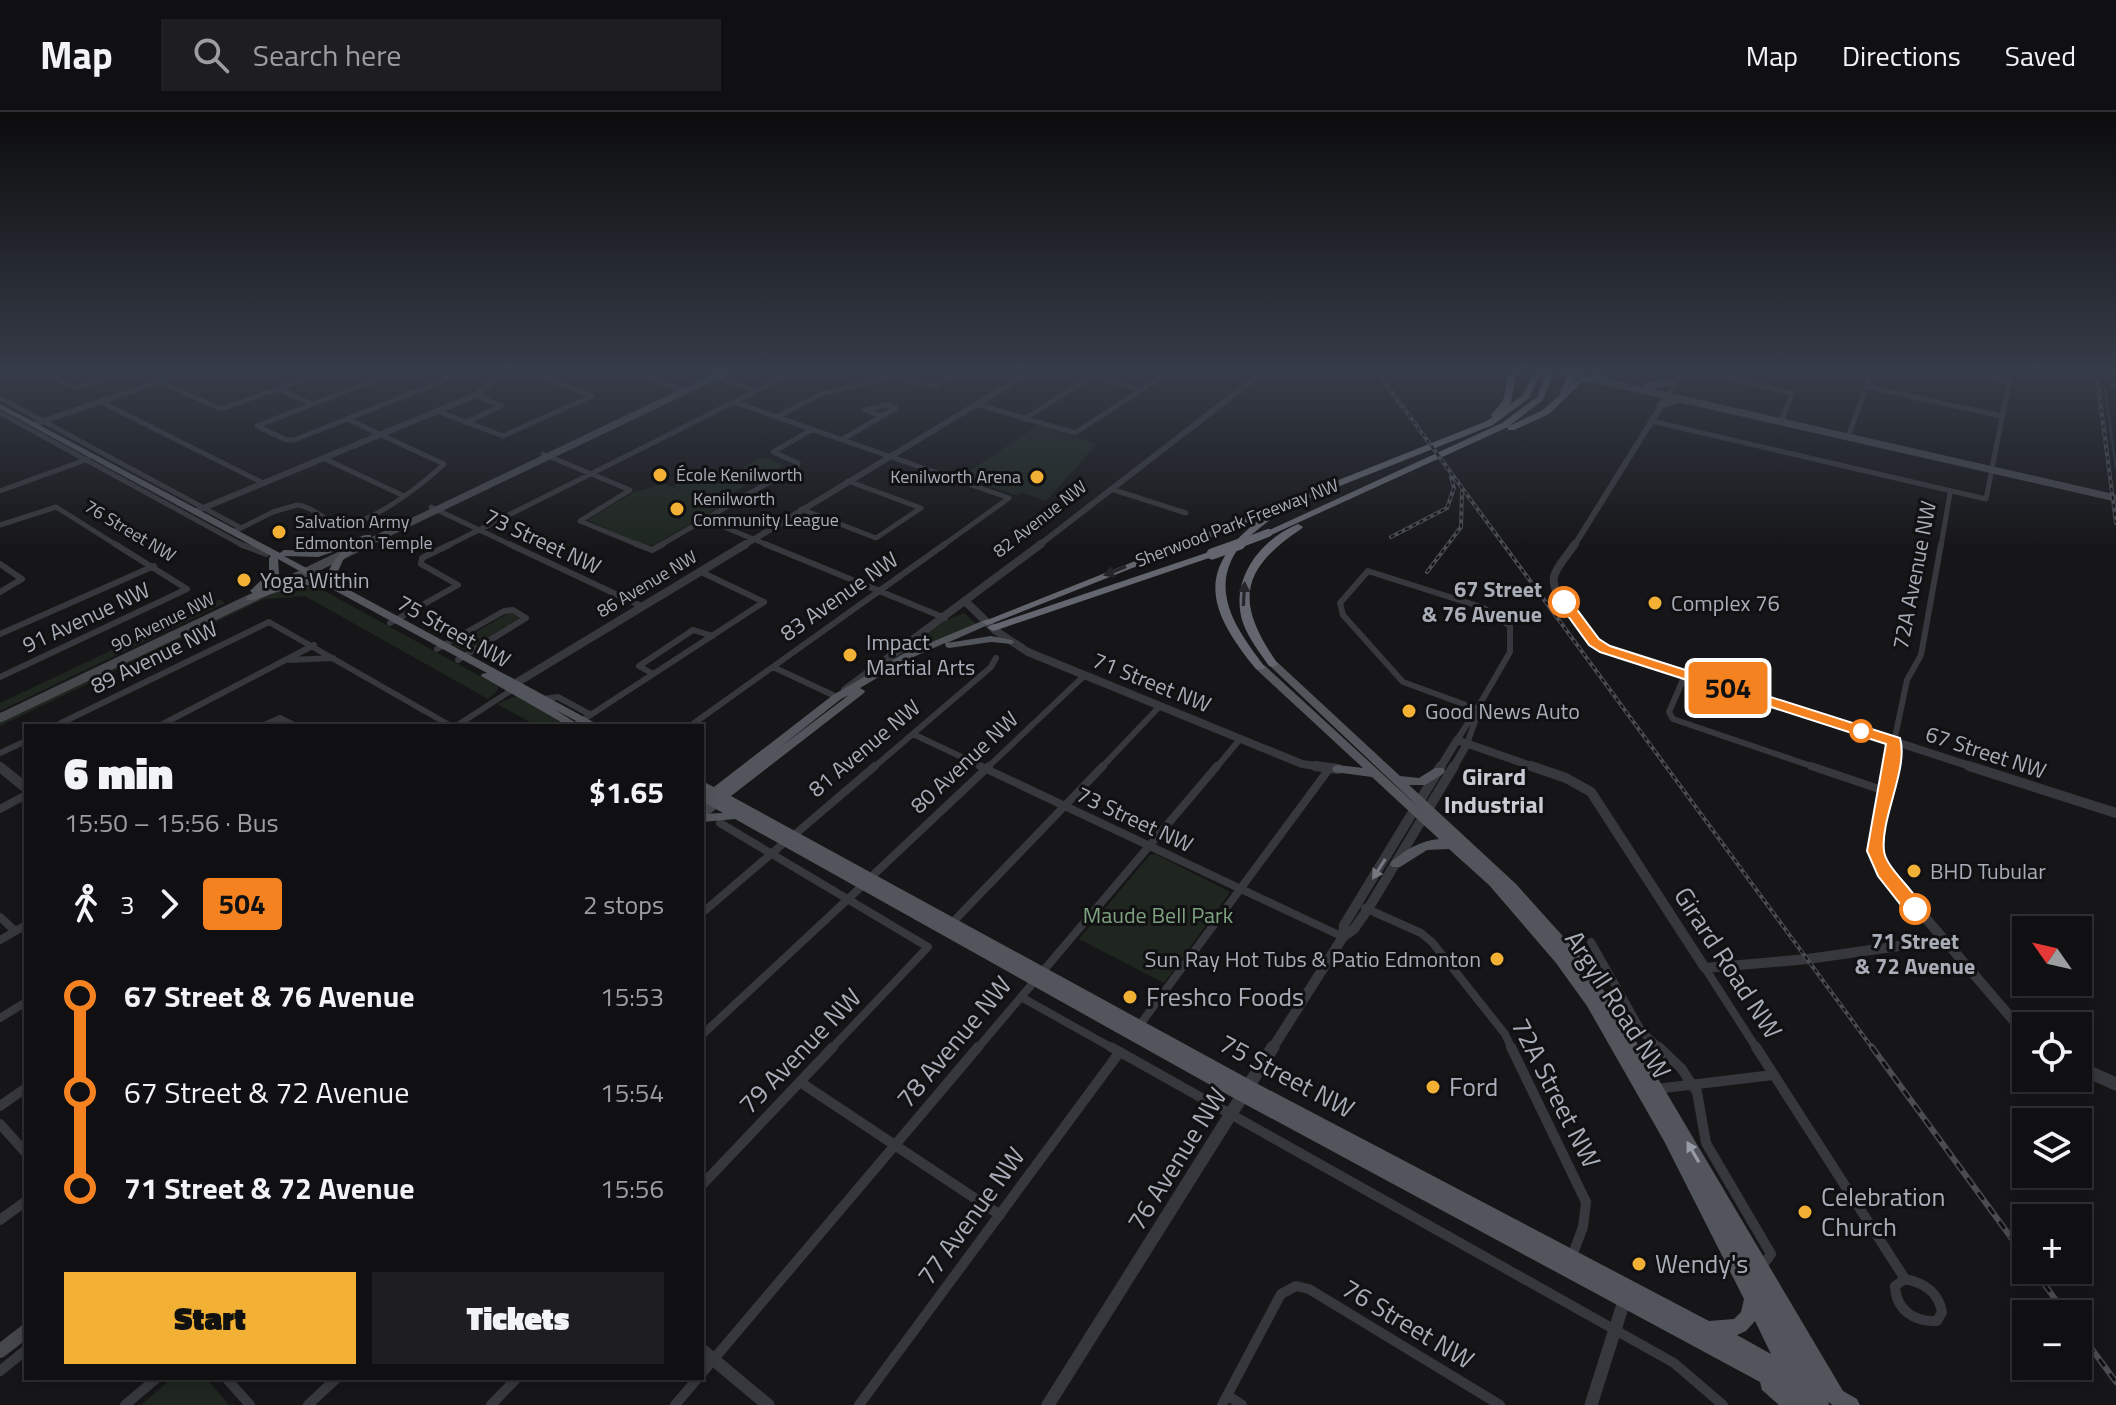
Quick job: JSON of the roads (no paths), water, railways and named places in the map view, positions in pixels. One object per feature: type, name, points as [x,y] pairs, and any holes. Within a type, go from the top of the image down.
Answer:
[{"type":"highway","points":[[1450,440],[1469,429]]},
{"type":"highway","name":"Sherwood Park Freeway NW","points":[[990,625],[1471,429]]},
{"type":"highway","name":"Sherwood Park Freeway NW","points":[[990,625],[1268,533],[1492,429]]},
{"type":"highway","points":[[1449,451],[1505,429]]},
{"type":"highway","points":[[1273,664],[1258,645],[1244,610],[1244,582],[1252,565],[1287,534],[1405,472]]},
{"type":"highway","points":[[1260,667],[1237,639],[1224,615],[1219,584],[1222,570],[1228,554],[1248,530],[1318,492]]},
{"type":"main road","name":"75 Street NW","points":[[48,429],[90,458],[200,509],[237,530],[270,555],[341,589],[512,687],[584,723]]},
{"type":"main road","name":"90 Avenue NW","points":[[301,571],[599,429]]},
{"type":"main road","points":[[1823,429],[2116,496]]},
{"type":"main road","name":"90 Avenue NW","points":[[0,715],[432,508]]},
{"type":"main road","points":[[252,594],[274,574],[270,555],[311,555],[368,537]]},
{"type":"main road","points":[[341,589],[331,572],[339,559],[353,548]]},
{"type":"main road","name":"75 Street NW","points":[[301,571],[315,582],[394,621]]},
{"type":"main road","points":[[252,594],[297,582],[315,582]]},
{"type":"main road","name":"82 Avenue NW","points":[[710,798],[860,691],[990,625]]},
{"type":"main road","name":"82 Avenue NW","points":[[710,798],[837,697],[907,656],[990,625]]},
{"type":"main road","points":[[949,645],[991,639],[1009,642]]},
{"type":"main road","name":"Argyll Road NW","points":[[1273,664],[1395,779],[1454,845],[1512,901],[1561,959],[1649,1090],[1761,1268],[1823,1402]]},
{"type":"main road","name":"Argyll Road NW","points":[[1260,667],[1378,775],[1512,887],[1550,929],[1603,999],[1791,1374]]},
{"type":"main road","name":"75 Street NW","points":[[512,687],[543,699],[584,723]]},
{"type":"main road","points":[[1333,769],[1349,759],[1343,744]]},
{"type":"main road","points":[[1333,769],[1364,769],[1378,775]]},
{"type":"main road","points":[[1395,779],[1421,782],[1439,771]]},
{"type":"main road","name":"75 Street NW","points":[[710,798],[748,822],[789,839]]},
{"type":"main road","name":"75 Street NW","points":[[710,798],[1570,1263],[1746,1366],[1823,1402]]},
{"type":"main road","points":[[704,815],[728,815],[748,822]]},
{"type":"main road","points":[[1396,864],[1428,843],[1454,845]]},
{"type":"main road","name":"75 Street NW","points":[[866,881],[952,923],[1038,976],[1139,1026],[1248,1091]]},
{"type":"main road","points":[[1684,1164],[1823,1402]]},
{"type":"main road","name":"75 Street NW","points":[[1626,1294],[1694,1323],[1791,1374]]},
{"type":"main road","points":[[1694,1323],[1728,1330],[1741,1325],[1750,1315],[1750,1296]]},
{"type":"main road","points":[[0,1351],[24,1333]]},
{"type":"main road","points":[[1791,1374],[1823,1402]]},
{"type":"street","name":"75 Street NW","points":[[33,429],[90,458],[257,553],[270,555]]},
{"type":"street","name":"75 Street NW","points":[[51,429],[200,509]]},
{"type":"street","points":[[156,429],[263,483]]},
{"type":"street","points":[[264,429],[286,440],[294,440],[321,429]]},
{"type":"street","points":[[237,530],[298,505],[343,524],[404,496],[444,464],[371,429]]},
{"type":"street","points":[[200,509],[393,429]]},
{"type":"street","points":[[484,429],[503,436],[518,429]]},
{"type":"street","points":[[394,621],[458,585],[419,562],[679,429]]},
{"type":"street","points":[[545,455],[630,490],[580,521],[650,551],[799,464],[773,452],[812,429]]},
{"type":"street","points":[[814,429],[890,455]]},
{"type":"street","points":[[843,439],[859,429]]},
{"type":"street","name":"86 Avenue NW","points":[[457,724],[641,606],[933,429]]},
{"type":"street","points":[[1062,429],[1075,433],[1081,429]]},
{"type":"street","name":"82 Avenue NW","points":[[837,697],[945,618],[1189,429]]},
{"type":"street","name":"67 Street NW","points":[[1646,429],[1562,564],[1554,583],[1596,644],[2116,813]]},
{"type":"street","points":[[1686,429],[1985,500],[1999,429]]},
{"type":"street","points":[[1848,435],[1850,429]]},
{"type":"street","name":"83 Avenue NW","points":[[693,724],[1008,496],[890,455]]},
{"type":"street","points":[[0,491],[90,458]]},
{"type":"street","points":[[323,458],[404,496]]},
{"type":"street","points":[[801,509],[876,538],[921,508],[848,481]]},
{"type":"street","points":[[1111,489],[1186,513]]},
{"type":"street","name":"72A Avenue NW","points":[[1950,493],[1921,655],[1907,680],[1875,846],[1878,860],[1941,940],[2012,1019]]},
{"type":"street","name":"76 Street NW","points":[[0,525],[52,506],[187,589]]},
{"type":"street","name":"73 Street NW","points":[[432,508],[641,606]]},
{"type":"street","points":[[705,519],[945,618]]},
{"type":"street","points":[[127,578],[137,567],[139,557]]},
{"type":"street","points":[[0,564],[22,579],[0,592]]},
{"type":"street","points":[[0,625],[4,632],[154,566]]},
{"type":"street","points":[[584,723],[764,600],[699,571]]},
{"type":"street","name":"76 Avenue NW","points":[[1343,937],[1344,925],[1422,810],[1462,742],[1514,645],[1514,633],[1507,621],[1484,608],[1368,571],[1340,603],[1341,612],[1403,682],[1479,710]]},
{"type":"street","name":"91 Avenue NW","points":[[0,677],[187,589]]},
{"type":"street","name":"71 Street NW","points":[[966,602],[1009,642],[1305,766],[1333,769]]},
{"type":"street","points":[[441,647],[504,611],[525,616],[525,621],[462,658]]},
{"type":"street","name":"89 Avenue NW","points":[[59,724],[269,622],[314,645]]},
{"type":"street","points":[[653,674],[639,666],[693,630],[713,636]]},
{"type":"street","points":[[163,724],[314,645],[450,724]]},
{"type":"street","points":[[280,663],[317,657],[337,660]]},
{"type":"street","name":"81 Avenue NW","points":[[704,911],[991,667],[996,658]]},
{"type":"street","points":[[773,667],[837,697]]},
{"type":"street","name":"80 Avenue NW","points":[[704,1033],[1085,675]]},
{"type":"street","points":[[1685,675],[1669,712],[1671,717],[1885,791]]},
{"type":"street","points":[[952,923],[1160,706]]},
{"type":"street","points":[[266,724],[280,718],[292,724]]},
{"type":"street","name":"73 Street NW","points":[[913,734],[1343,937]]},
{"type":"street","name":"78 Avenue NW","points":[[708,1355],[895,1145],[1240,739]]},
{"type":"street","points":[[0,753],[24,742]]},
{"type":"street","name":"76 Avenue NW","points":[[1048,1405],[1343,937],[1354,929],[1368,909],[1396,864],[1439,771],[1462,742]]},
{"type":"street","name":"Girard Road NW","points":[[1462,742],[1566,778],[1591,792],[1905,1279],[1927,1287],[1939,1299],[1942,1312],[1937,1321],[1916,1318],[1901,1306],[1894,1292],[1899,1281],[1905,1279]]},
{"type":"street","points":[[0,767],[24,786]]},
{"type":"street","points":[[1139,1026],[1333,769]]},
{"type":"street","points":[[0,809],[24,796]]},
{"type":"street","points":[[720,823],[848,899]]},
{"type":"street","name":"79 Avenue NW","points":[[704,1183],[927,945],[848,899]]},
{"type":"street","name":"72A Street NW","points":[[1357,905],[1421,933],[1432,942],[1505,1034],[1586,1202],[1583,1227],[1570,1263]]},
{"type":"street","points":[[0,917],[15,931]]},
{"type":"street","points":[[0,940],[24,926]]},
{"type":"street","points":[[1705,968],[1808,959],[1941,940]]},
{"type":"street","name":"Argyll Road NW","points":[[1591,942],[1647,1038],[1681,1068],[1701,1099],[1706,1143],[1771,1254],[1761,1268]]},
{"type":"street","points":[[1021,997],[1684,1369],[1723,1405]]},
{"type":"street","points":[[0,1018],[24,1003]]},
{"type":"street","name":"77 Avenue NW","points":[[859,1405],[1119,1053]]},
{"type":"street","points":[[2092,1073],[2116,1084]]},
{"type":"street","points":[[1649,1090],[1773,1075]]},
{"type":"street","points":[[800,1082],[1000,1215]]},
{"type":"street","points":[[0,1106],[24,1089]]},
{"type":"street","points":[[0,1124],[24,1151]]},
{"type":"street","points":[[0,1220],[24,1202]]},
{"type":"street","name":"76 Street NW","points":[[1225,1400],[1281,1294],[1292,1286],[1309,1289],[1500,1405]]},
{"type":"street","points":[[1591,1405],[1626,1294]]},
{"type":"street","points":[[0,1371],[24,1352]]},
{"type":"street","points":[[708,1355],[768,1405]]},
{"type":"street","points":[[125,1405],[155,1380]]},
{"type":"street","points":[[228,1380],[250,1405]]},
{"type":"street","points":[[308,1405],[335,1380]]},
{"type":"street","points":[[491,1405],[515,1380]]},
{"type":"street","points":[[675,1405],[696,1380]]},
{"type":"street","points":[[1225,1400],[1242,1405]]},
{"type":"waterway","points":[[2111,429],[2116,469]]},
{"type":"railway","points":[[1419,429],[1873,1049]]},
{"type":"railway","points":[[2104,429],[2116,523]]},
{"type":"railway","points":[[1391,537],[1447,508],[1454,488],[1451,477]]},
{"type":"railway","points":[[1427,572],[1461,527],[1462,492]]},
{"type":"railway","points":[[1872,1047],[2012,1239]]},
{"type":"railway","points":[[2044,1284],[2056,1300]]},
{"type":"railway","points":[[2092,1349],[2116,1382]]},
{"type":"place","name":"École Kenilworth","points":[[660,475]]},
{"type":"place","name":"Kenilworth Arena","points":[[1037,477]]},
{"type":"place","name":"Kenilworth Community League","points":[[677,509]]},
{"type":"place","name":"Salvation Army Edmonton Temple","points":[[279,532]]},
{"type":"place","name":"Yoga Within","points":[[244,580]]},
{"type":"place","name":"67 Street & 76 Avenue","points":[[1564,602]]},
{"type":"place","name":"Complex 76","points":[[1655,603]]},
{"type":"place","name":"Impact Martial Arts","points":[[850,655]]},
{"type":"place","name":"Good News Auto","points":[[1409,711]]},
{"type":"place","name":"BHD Tubular","points":[[1914,871]]},
{"type":"place","name":"71 Street & 72 Avenue","points":[[1915,909]]},
{"type":"place","name":"Sun Ray Hot Tubs & Patio Edmonton","points":[[1497,959]]},
{"type":"place","name":"Freshco Foods","points":[[1130,997]]},
{"type":"place","name":"Ford","points":[[1433,1087]]},
{"type":"place","name":"Celebration Church","points":[[1805,1212]]},
{"type":"place","name":"Wendy's","points":[[1639,1264]]},
{"type":"district","name":"Girard Industrial","points":[[1494,791]]},
{"type":"park label","name":"Maude Bell Park","points":[[1158,915]]}]
